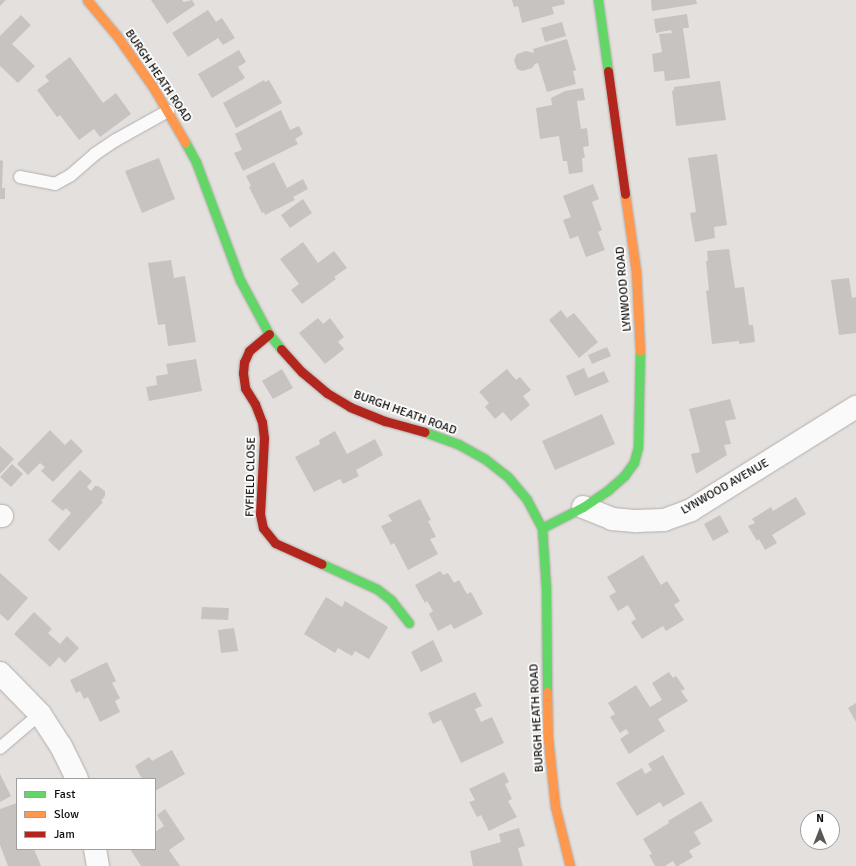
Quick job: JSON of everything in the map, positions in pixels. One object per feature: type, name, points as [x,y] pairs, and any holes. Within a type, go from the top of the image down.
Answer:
[{"type":"main road","name":"BURGH HEATH ROAD","points":[[87,0],[117,36],[153,87],[168,112],[196,162],[240,280],[269,334],[302,372],[327,393],[350,407],[385,421],[427,432],[458,444],[485,459],[508,477],[527,500],[542,528],[546,588],[548,738],[555,806],[570,866]]},
{"type":"main road","name":"LYNWOOD ROAD","points":[[542,528],[583,507],[624,476],[634,462],[640,430],[641,362],[636,271],[598,0]]},
{"type":"main road","name":"FYFIELD CLOSE","points":[[269,334],[249,351],[244,362],[243,373],[245,388],[255,404],[262,422],[264,438],[260,514],[263,528],[275,543],[377,589],[391,600],[409,623]]},
{"type":"street","name":"LYNWOOD AVENUE","points":[[583,507],[612,519],[637,522],[664,520],[691,510],[856,407]]},
{"type":"street","points":[[0,673],[40,714],[61,746],[77,778]]},
{"type":"street","points":[[95,850],[98,866]]},
{"type":"lane","points":[[20,178],[55,184],[72,175],[95,154],[116,140],[168,112]]},
{"type":"lane","points":[[0,748],[40,714]]},
{"type":"building","points":[[0,0],[6,0],[0,6]]},
{"type":"building","points":[[151,0],[182,0],[184,2],[192,0],[195,5],[167,24]]},
{"type":"building","points":[[512,0],[564,0],[565,4],[552,7],[554,14],[522,23],[518,6],[514,7]]},
{"type":"building","points":[[651,0],[696,0],[697,4],[652,11]]},
{"type":"building","points":[[208,10],[216,22],[222,18],[235,38],[223,45],[218,38],[188,57],[172,33]]},
{"type":"building","points":[[687,14],[689,28],[683,28],[690,78],[665,81],[664,71],[654,72],[652,54],[662,52],[659,34],[672,33],[671,30],[656,33],[654,19]]},
{"type":"building","points":[[21,15],[31,25],[12,44],[35,66],[18,83],[0,66],[0,36]]},
{"type":"building","points":[[562,22],[566,36],[545,42],[541,28]]},
{"type":"building","points":[[567,39],[576,70],[573,71],[576,84],[547,92],[538,63],[532,68],[522,71],[517,69],[514,60],[517,54],[526,51],[534,53],[533,49]]},
{"type":"building","points":[[239,50],[246,62],[238,67],[245,78],[212,98],[198,74]]},
{"type":"building","points":[[70,57],[103,103],[116,93],[131,114],[100,137],[94,129],[79,140],[60,115],[57,117],[37,90],[49,81],[45,76]]},
{"type":"building","points":[[264,80],[265,82],[269,80],[282,103],[236,128],[223,103]]},
{"type":"building","points":[[720,81],[726,120],[676,126],[672,91],[674,90],[674,87]]},
{"type":"building","points":[[583,88],[585,100],[577,101],[581,129],[587,128],[589,146],[583,147],[585,158],[582,158],[583,172],[569,174],[567,161],[563,161],[559,136],[540,139],[536,108],[552,105],[551,98],[565,91]]},
{"type":"building","points":[[281,110],[290,130],[299,126],[303,134],[295,139],[298,144],[243,171],[234,153],[242,150],[235,134]]},
{"type":"building","points":[[717,154],[727,225],[714,227],[715,238],[695,242],[690,213],[696,212],[688,158]]},
{"type":"building","points":[[159,158],[175,199],[142,213],[125,171]]},
{"type":"building","points":[[0,160],[3,161],[2,188],[5,188],[5,199],[0,199]]},
{"type":"building","points":[[274,162],[287,188],[303,179],[308,189],[293,197],[295,200],[265,215],[264,212],[262,213],[249,187],[251,186],[246,176]]},
{"type":"building","points":[[593,184],[599,199],[592,202],[602,230],[598,232],[605,250],[586,257],[578,236],[570,239],[563,220],[571,217],[563,196]]},
{"type":"building","points":[[303,199],[312,213],[290,228],[281,215]]},
{"type":"building","points":[[303,242],[318,263],[334,251],[347,268],[334,277],[336,279],[302,304],[291,290],[299,284],[280,259]]},
{"type":"building","points":[[729,249],[735,288],[744,287],[749,325],[753,325],[755,342],[739,344],[739,341],[712,344],[706,291],[709,290],[706,261],[708,261],[707,251]]},
{"type":"building","points":[[171,260],[174,278],[185,276],[196,342],[168,346],[165,324],[158,325],[148,263]]},
{"type":"building","points":[[849,278],[852,298],[856,297],[856,333],[839,335],[831,280]]},
{"type":"building","points":[[561,310],[567,318],[574,313],[598,342],[579,358],[549,320]]},
{"type":"building","points":[[318,318],[323,324],[330,318],[344,337],[338,342],[344,349],[325,364],[299,333]]},
{"type":"building","points":[[607,347],[611,356],[592,364],[588,355]]},
{"type":"building","points":[[196,359],[202,391],[149,401],[146,387],[157,385],[156,376],[168,374],[166,364]]},
{"type":"building","points":[[584,368],[588,378],[604,371],[609,382],[575,396],[566,376]]},
{"type":"building","points":[[282,369],[293,388],[273,399],[262,381]]},
{"type":"building","points":[[507,369],[516,380],[520,377],[531,390],[523,396],[530,405],[511,421],[503,412],[495,419],[485,407],[489,403],[479,392]]},
{"type":"building","points":[[730,399],[736,419],[725,421],[731,444],[724,445],[727,455],[696,474],[691,454],[700,452],[689,409]]},
{"type":"building","points":[[602,414],[615,444],[555,470],[542,441]]},
{"type":"building","points":[[50,430],[65,445],[71,439],[83,451],[53,482],[41,471],[45,467],[40,463],[28,475],[17,464]]},
{"type":"building","points":[[335,431],[347,454],[375,439],[383,455],[356,470],[359,476],[343,484],[340,479],[314,492],[295,457],[320,444],[319,440]]},
{"type":"building","points":[[0,446],[14,459],[0,474]]},
{"type":"building","points":[[12,464],[23,474],[11,487],[0,477]]},
{"type":"building","points":[[80,470],[92,481],[87,487],[91,491],[95,486],[98,486],[105,491],[105,496],[101,501],[103,502],[59,551],[48,540],[71,513],[66,508],[63,511],[51,501]]},
{"type":"building","points":[[796,497],[806,514],[772,535],[777,543],[765,550],[759,539],[757,541],[748,526],[755,523],[752,519],[771,507],[773,511]]},
{"type":"building","points":[[420,499],[431,520],[428,521],[436,537],[430,539],[438,554],[408,570],[394,543],[391,545],[381,526],[392,521],[388,515]]},
{"type":"building","points":[[720,515],[729,532],[713,541],[704,524]]},
{"type":"building","points":[[643,555],[661,585],[667,581],[680,601],[674,605],[684,620],[666,631],[663,626],[642,639],[631,622],[636,619],[628,605],[618,611],[609,596],[616,592],[607,577]]},
{"type":"building","points":[[440,571],[443,575],[448,573],[454,583],[459,580],[467,594],[471,592],[483,614],[454,629],[451,624],[438,631],[429,614],[433,611],[427,601],[425,603],[415,585]]},
{"type":"building","points":[[0,573],[28,598],[8,621],[0,614]]},
{"type":"building","points":[[326,597],[342,607],[345,601],[388,627],[369,659],[355,651],[352,656],[338,648],[335,653],[304,634]]},
{"type":"building","points":[[202,607],[229,608],[228,620],[201,619]]},
{"type":"building","points":[[34,612],[52,629],[48,633],[60,644],[67,636],[79,648],[65,663],[59,657],[50,667],[14,634]]},
{"type":"building","points":[[234,628],[238,651],[221,653],[218,630]]},
{"type":"building","points":[[433,640],[443,661],[421,672],[411,652]]},
{"type":"building","points":[[107,662],[116,681],[112,683],[120,698],[115,701],[120,712],[100,722],[88,697],[84,699],[80,691],[76,693],[70,680]]},
{"type":"building","points":[[669,672],[673,678],[676,676],[685,689],[681,691],[688,701],[658,719],[665,731],[629,754],[620,739],[629,733],[626,729],[620,733],[610,717],[615,714],[608,703],[636,685],[650,707],[662,700],[652,683]]},
{"type":"building","points":[[475,692],[482,706],[475,709],[481,722],[492,717],[504,743],[461,763],[441,720],[433,724],[428,713]]},
{"type":"building","points":[[856,703],[856,722],[848,708]]},
{"type":"building","points":[[172,750],[185,774],[156,790],[156,778],[141,778],[135,766],[149,757],[152,761]]},
{"type":"building","points":[[663,755],[685,794],[663,807],[660,802],[637,816],[616,783],[642,768],[645,774],[652,770],[648,764]]},
{"type":"building","points":[[504,772],[509,782],[505,784],[512,799],[508,801],[517,817],[489,831],[481,815],[477,817],[469,802],[475,800],[469,789]]},
{"type":"building","points":[[0,774],[11,796],[0,802]]},
{"type":"building","points":[[701,801],[713,821],[694,832],[701,844],[689,851],[693,857],[678,866],[676,866],[673,861],[665,866],[655,866],[649,855],[652,854],[643,839],[669,823],[668,821]]},
{"type":"building","points":[[16,803],[16,850],[34,850],[41,866],[8,866],[0,845],[0,809]]},
{"type":"building","points":[[165,809],[185,839],[169,850],[180,866],[141,866],[131,850],[156,850],[156,831],[164,826],[157,815]]},
{"type":"building","points":[[519,828],[525,846],[518,848],[523,866],[473,866],[470,851],[501,842],[499,834]]},
{"type":"traffic: fast","points":[[598,0],[608,71]]},
{"type":"traffic: fast","points":[[185,142],[196,162],[240,280],[269,334],[281,349]]},
{"type":"traffic: fast","points":[[542,528],[583,507],[608,490],[624,476],[634,462],[638,447],[640,351]]},
{"type":"traffic: fast","points":[[425,432],[458,444],[485,459],[508,477],[527,500],[542,528],[546,588],[547,692]]},
{"type":"traffic: fast","points":[[322,564],[377,589],[391,600],[409,623]]},
{"type":"traffic: slow","points":[[87,0],[117,36],[153,87],[185,142]]},
{"type":"traffic: slow","points":[[625,194],[636,271],[640,351]]},
{"type":"traffic: slow","points":[[547,692],[548,738],[555,806],[570,866]]},
{"type":"traffic: jam","points":[[608,71],[625,194]]},
{"type":"traffic: jam","points":[[269,334],[249,351],[244,362],[243,373],[245,388],[255,404],[262,422],[264,438],[260,514],[263,528],[275,543],[322,564]]},
{"type":"traffic: jam","points":[[281,349],[302,372],[327,393],[350,407],[385,421],[425,432]]}]
